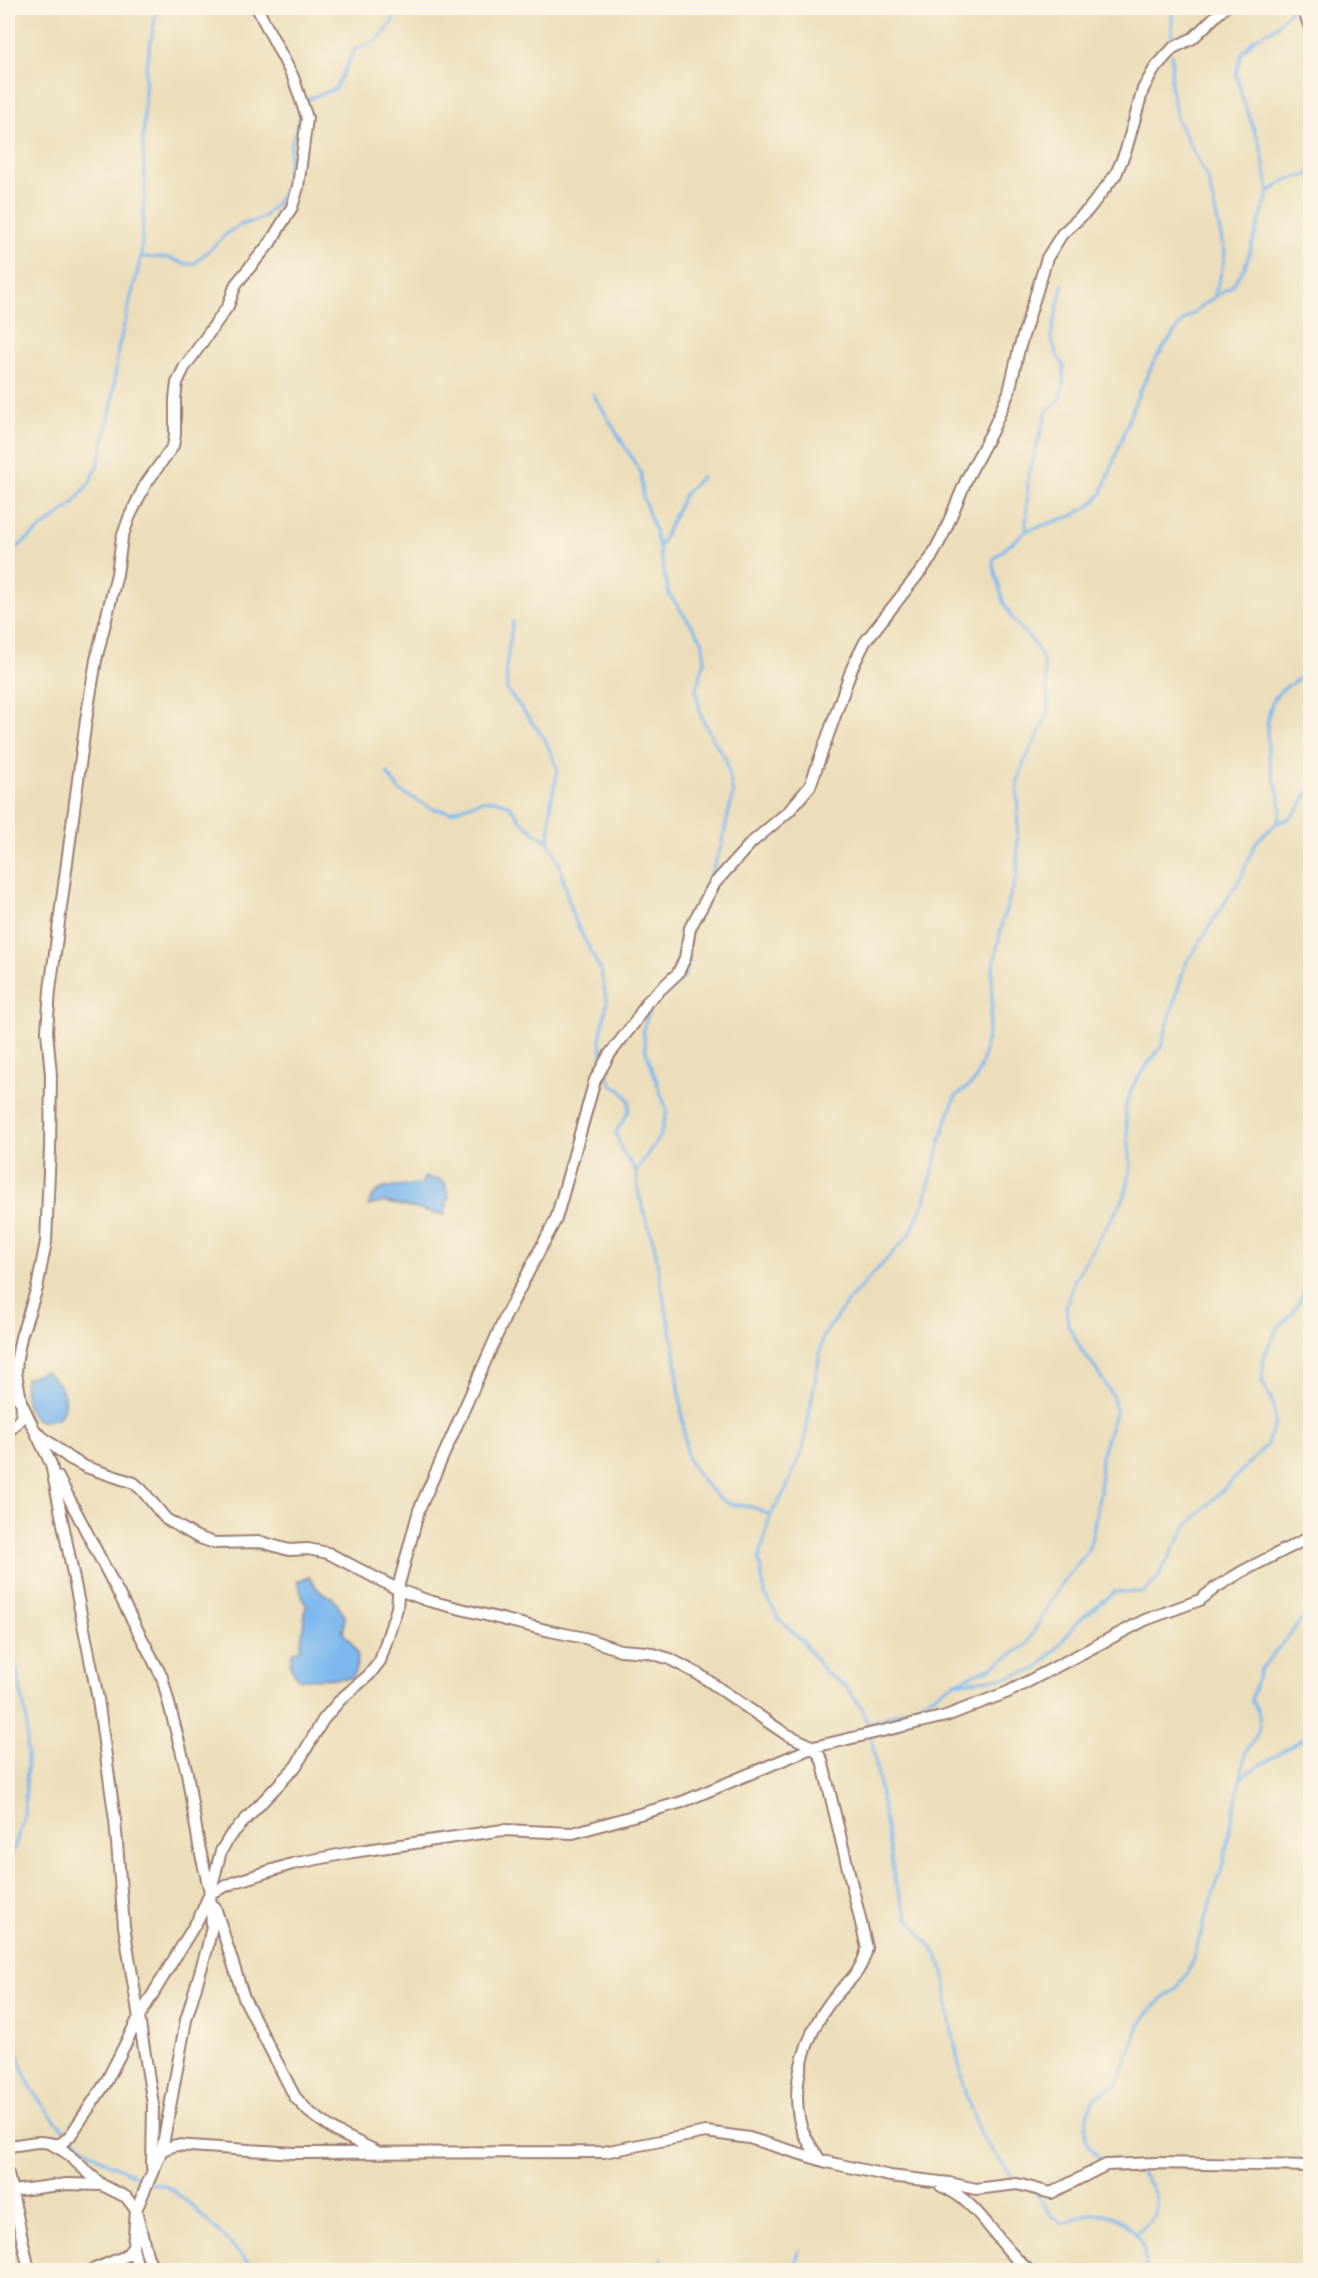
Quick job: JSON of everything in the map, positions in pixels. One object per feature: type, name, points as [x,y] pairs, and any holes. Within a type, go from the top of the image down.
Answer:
[{"type":"street","points":[[8,1432],[18,1423],[22,1406],[16,1373],[17,1358],[21,1336],[37,1288],[46,1242],[50,1149],[51,1075],[47,1031],[50,990],[86,720],[96,660],[117,574],[122,538],[145,485],[173,446],[177,383],[184,368],[228,306],[236,284],[270,243],[292,207],[298,187],[307,118],[293,77],[256,8]]},
{"type":"street","points":[[53,2145],[63,2142],[70,2136],[105,2084],[139,2018],[200,1916],[210,1893],[221,1851],[230,1836],[296,1766],[323,1720],[369,1675],[380,1661],[397,1608],[399,1590],[419,1510],[506,1315],[556,1219],[595,1080],[609,1054],[635,1022],[647,1002],[678,973],[685,958],[690,928],[715,884],[751,843],[789,811],[810,786],[852,669],[865,642],[931,558],[945,531],[966,478],[992,431],[1009,392],[1019,349],[1047,258],[1062,234],[1088,210],[1116,174],[1126,150],[1143,89],[1155,68],[1173,48],[1193,38],[1224,8]]},
{"type":"street","points":[[1303,8],[1311,28]]},
{"type":"street","points":[[8,1387],[22,1406],[36,1432],[162,1677],[187,1773],[199,1846],[210,1893],[244,1998],[295,2097],[309,2112],[337,2132],[379,2152]]},
{"type":"street","points":[[36,1432],[78,1463],[134,1483],[166,1519],[197,1537],[214,1543],[261,1542],[289,1550],[308,1549],[328,1553],[399,1590],[429,1601],[585,1638],[620,1650],[647,1652],[670,1659],[700,1675],[784,1733],[814,1747],[822,1760],[832,1796],[867,1948],[858,1973],[833,1999],[819,2018],[802,2058],[798,2095],[800,2123],[820,2160]]},
{"type":"street","points":[[51,1464],[98,1699],[115,1820],[124,1926],[153,2104],[152,2174]]},
{"type":"street","points":[[210,1893],[292,1863],[503,1830],[573,1833],[682,1802],[814,1747],[946,1716],[1008,1692],[1145,1620],[1200,1600],[1243,1571],[1311,1536]]},
{"type":"street","points":[[154,2269],[138,2266],[133,2247],[136,2210],[162,2150],[186,2020],[212,1926],[210,1893]]},
{"type":"street","points":[[162,2150],[176,2145],[294,2153],[604,2152],[706,2132],[749,2138],[820,2160],[890,2176],[976,2189],[1017,2184],[1051,2193],[1106,2165],[1157,2163],[1311,2166]]},
{"type":"street","points":[[8,2146],[42,2142],[53,2145],[64,2151],[102,2185],[126,2197],[136,2210],[147,2255],[154,2269]]},
{"type":"street","points":[[8,2174],[12,2191],[13,2222],[29,2271]]},
{"type":"street","points":[[927,2181],[953,2191],[984,2219],[1018,2263],[1029,2271]]},
{"type":"street","points":[[12,2191],[67,2184],[102,2185]]},
{"type":"street","points":[[93,2271],[126,2256],[133,2247]]},
{"type":"water","points":[[425,1177],[444,1181],[449,1197],[444,1215],[384,1202],[368,1206],[371,1198],[382,1189],[421,1185]]},
{"type":"water","points":[[45,1371],[60,1386],[64,1398],[64,1405],[58,1418],[48,1421],[38,1420],[30,1412],[25,1389],[26,1378]]},
{"type":"water","points":[[309,1577],[320,1592],[332,1597],[345,1616],[343,1633],[356,1649],[358,1659],[352,1678],[298,1679],[290,1665],[292,1653],[300,1649],[306,1606],[297,1581]]},
{"type":"waterway","points":[[8,554],[72,505],[90,482],[100,459],[112,404],[118,350],[141,257],[145,186],[143,142],[146,67],[157,8]]},
{"type":"waterway","points":[[304,103],[310,98],[335,89],[355,49],[377,40],[391,24],[397,8]]},
{"type":"waterway","points":[[1172,8],[1172,45]]},
{"type":"waterway","points":[[1269,192],[1261,148],[1244,103],[1236,73],[1242,53],[1254,39],[1276,27],[1292,8]]},
{"type":"waterway","points":[[1172,54],[1171,87],[1177,119],[1208,180],[1225,253],[1214,297]]},
{"type":"waterway","points":[[141,257],[169,258],[185,264],[194,264],[230,231],[243,224],[261,219],[275,206],[285,189],[291,145],[301,112]]},
{"type":"waterway","points":[[1015,2181],[980,2134],[964,2089],[949,2016],[945,1976],[937,1955],[908,1917],[895,1883],[871,1734],[862,1708],[846,1687],[825,1672],[803,1642],[779,1619],[765,1594],[759,1560],[770,1516],[785,1491],[803,1449],[823,1336],[848,1301],[910,1234],[925,1200],[955,1097],[975,1081],[983,1060],[992,1009],[992,974],[1004,915],[1017,875],[1018,781],[1025,760],[1049,710],[1043,659],[1032,641],[1012,618],[1003,601],[993,565],[994,558],[1026,531],[1072,516],[1091,505],[1102,493],[1136,400],[1154,361],[1183,321],[1232,286],[1245,267],[1269,192],[1286,180],[1308,175],[1310,171]]},
{"type":"waterway","points":[[1026,531],[1028,477],[1047,411],[1058,402],[1063,388],[1064,366],[1057,355],[1051,337],[1063,283]]},
{"type":"waterway","points":[[593,394],[641,473],[643,497],[655,531],[669,594],[702,640],[705,660],[696,690],[701,716],[726,759],[733,794],[721,847],[702,897]]},
{"type":"waterway","points":[[660,546],[684,495],[702,476]]},
{"type":"waterway","points":[[513,621],[506,666],[507,690],[545,739],[558,770],[551,802],[549,842],[558,860],[573,917],[601,971],[607,1003],[600,1040],[603,1060]]},
{"type":"waterway","points":[[1277,823],[1281,804],[1271,770],[1267,738],[1268,719],[1277,695],[1310,670]]},
{"type":"waterway","points":[[387,773],[400,791],[433,809],[451,812],[480,801],[496,800],[510,806],[524,824],[548,842]]},
{"type":"waterway","points":[[954,1683],[992,1667],[1026,1645],[1060,1586],[1087,1552],[1092,1538],[1100,1492],[1101,1456],[1116,1411],[1113,1397],[1082,1351],[1068,1325],[1066,1307],[1075,1279],[1125,1196],[1131,1167],[1125,1108],[1134,1083],[1161,1047],[1185,965],[1241,877],[1256,842],[1277,823],[1288,819],[1300,808],[1310,789]]},
{"type":"waterway","points":[[690,959],[684,977],[667,994],[651,1005],[643,1030],[646,1051],[667,1111],[660,1136],[636,1171],[639,1195],[655,1248],[674,1345],[687,1457],[700,1477],[725,1502],[755,1508],[770,1516]]},
{"type":"waterway","points":[[605,1070],[612,1085],[622,1091],[629,1100],[629,1111],[616,1132],[622,1151],[636,1171]]},
{"type":"waterway","points":[[867,1724],[911,1708],[954,1683],[1008,1677],[1035,1670],[1078,1621],[1114,1592],[1144,1592],[1157,1579],[1187,1526],[1266,1446],[1276,1421],[1272,1400],[1262,1382],[1264,1356],[1277,1329],[1292,1314],[1310,1281]]},
{"type":"waterway","points":[[1102,2163],[1090,2146],[1086,2134],[1087,2116],[1091,2105],[1101,2093],[1117,2085],[1139,2026],[1153,2007],[1177,1988],[1189,1971],[1223,1864],[1246,1751],[1258,1732],[1259,1714],[1251,1700],[1260,1670],[1310,1610]]},
{"type":"waterway","points":[[8,1632],[27,1720],[24,1818],[8,1866]]},
{"type":"waterway","points":[[1241,1777],[1310,1734]]},
{"type":"waterway","points":[[8,1994],[20,2062],[41,2103],[83,2147],[101,2159],[145,2180]]},
{"type":"waterway","points":[[1135,2168],[1149,2183],[1156,2202],[1153,2218],[1136,2234]]},
{"type":"waterway","points":[[151,2183],[168,2187],[191,2205],[256,2270]]},
{"type":"waterway","points":[[1035,2193],[1053,2217],[1062,2224],[1089,2214],[1101,2214],[1112,2217],[1131,2228],[1142,2247],[1146,2270]]},
{"type":"waterway","points":[[795,2270],[799,2250]]},
{"type":"waterway","points":[[659,2270],[662,2258]]}]
